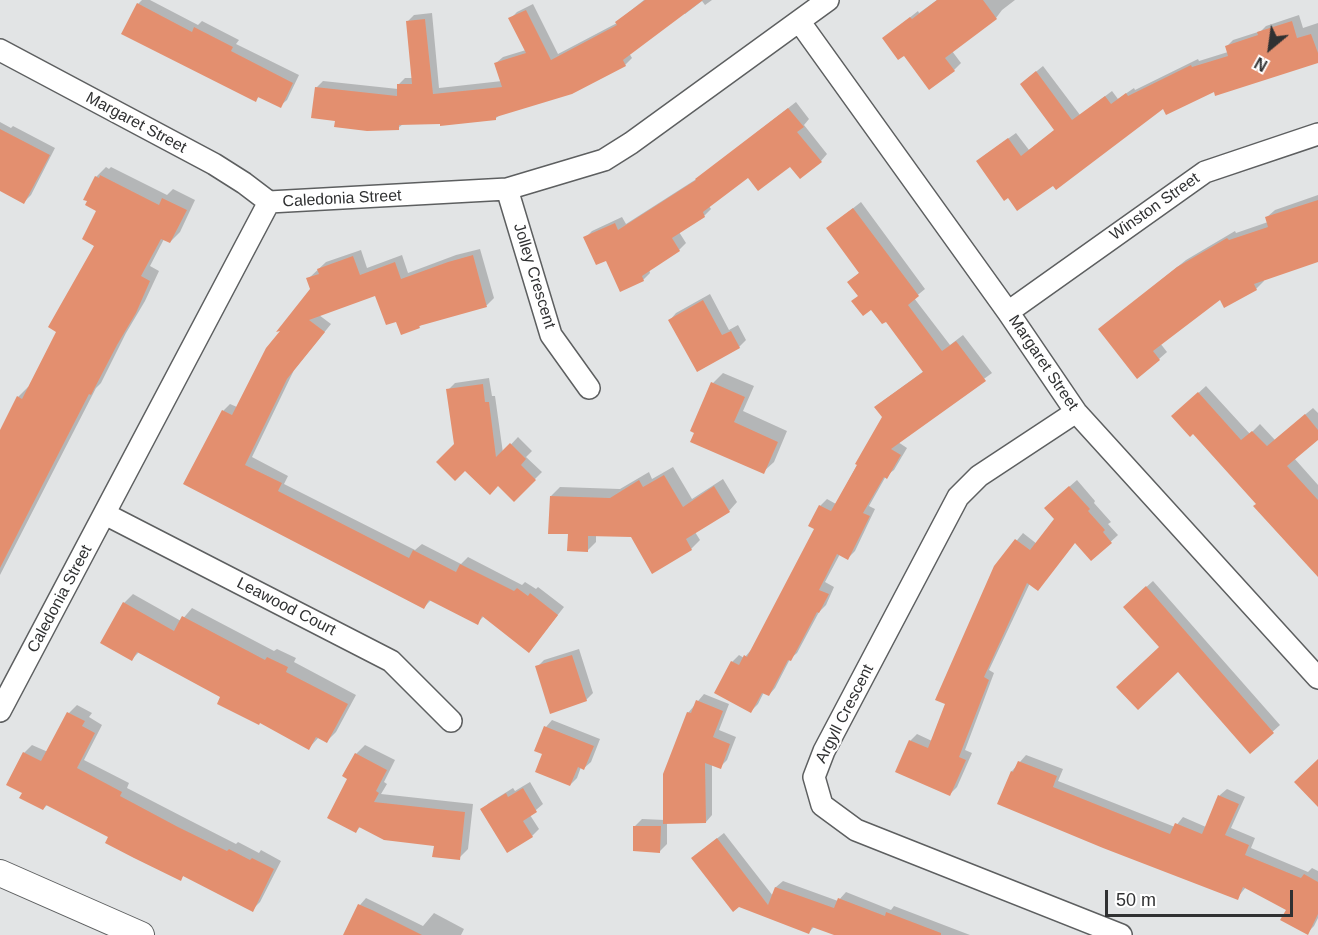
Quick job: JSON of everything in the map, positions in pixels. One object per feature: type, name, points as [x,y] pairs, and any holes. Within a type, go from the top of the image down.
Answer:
[{"type":"street","name":"Caledonia Street","points":[[0,711],[269,202],[507,189],[604,160],[631,143],[828,0]]},
{"type":"street","name":"Margaret Street","points":[[799,21],[1008,312],[1076,412],[1318,678]]},
{"type":"street","name":"Margaret Street","points":[[0,50],[214,164],[269,202]]},
{"type":"street","name":"Winston Street","points":[[1008,312],[1205,172],[1318,134]]},
{"type":"street","name":"Jolley Crescent","points":[[507,189],[551,335],[589,388]]},
{"type":"street","name":"Argyll Crescent","points":[[1076,412],[979,476],[958,497],[824,751],[814,777],[822,805],[856,830],[1121,935]]},
{"type":"street","name":"Leawood Court","points":[[105,514],[391,661],[451,722]]},
{"type":"street","points":[[0,873],[141,935]]},
{"type":"building","points":[[645,0],[703,0],[623,60],[626,66],[572,94],[496,117],[496,120],[440,126],[440,124],[399,125],[399,130],[367,131],[334,127],[335,121],[311,118],[315,87],[397,96],[397,84],[412,84],[406,21],[425,19],[433,94],[502,87],[494,63],[526,53],[508,18],[526,10],[551,60],[617,25],[615,22]]},
{"type":"building","points":[[937,0],[983,0],[997,19],[945,58],[955,71],[929,90],[904,56],[898,60],[882,38]]},
{"type":"building","points":[[137,3],[192,32],[194,27],[233,47],[231,51],[293,83],[281,108],[258,97],[256,102],[121,34]]},
{"type":"building","points":[[1292,21],[1297,38],[1311,34],[1318,53],[1318,63],[1215,96],[1214,92],[1166,115],[1163,109],[1056,190],[1053,186],[1017,211],[1008,198],[1004,201],[976,161],[1008,138],[1021,156],[1054,130],[1020,84],[1036,71],[1072,120],[1105,96],[1111,104],[1126,93],[1128,96],[1191,65],[1192,67],[1228,56],[1225,46],[1258,35],[1257,32]]},
{"type":"building","points":[[788,108],[804,127],[797,132],[822,162],[800,179],[790,167],[758,191],[748,178],[703,212],[705,217],[672,238],[680,251],[642,276],[644,281],[620,292],[606,261],[596,265],[583,237],[615,223],[618,230],[696,180]]},
{"type":"building","points":[[0,129],[50,155],[24,204],[0,191]]},
{"type":"building","points":[[100,175],[159,205],[162,198],[187,210],[170,243],[161,239],[141,276],[150,281],[136,313],[91,395],[89,394],[0,568],[0,430],[17,396],[22,399],[56,332],[48,327],[94,246],[82,239],[96,211],[85,205],[87,201],[83,200],[95,176],[99,178]]},
{"type":"building","points":[[1318,200],[1318,262],[1254,284],[1257,290],[1224,308],[1220,300],[1153,351],[1160,360],[1137,379],[1098,329],[1177,267],[1227,238],[1229,240],[1268,227],[1265,217]]},
{"type":"building","points":[[853,208],[919,296],[908,305],[942,351],[956,341],[986,381],[891,449],[901,455],[887,479],[884,477],[863,513],[870,516],[848,560],[837,554],[819,590],[829,594],[819,613],[817,612],[791,661],[788,660],[769,696],[762,693],[751,713],[714,693],[731,661],[739,665],[744,655],[747,657],[814,529],[808,526],[819,505],[831,511],[857,465],[855,464],[882,417],[874,407],[923,372],[886,322],[882,324],[871,310],[863,316],[851,301],[858,296],[847,282],[859,273],[826,228]]},
{"type":"building","points":[[473,255],[487,307],[419,326],[420,328],[401,335],[396,322],[386,325],[375,296],[309,320],[325,332],[287,379],[245,465],[282,483],[278,491],[409,558],[413,550],[456,572],[460,564],[514,591],[517,588],[528,596],[530,593],[558,615],[529,653],[482,616],[478,625],[429,600],[424,609],[183,484],[222,410],[232,415],[266,348],[310,289],[306,278],[319,274],[317,269],[353,256],[360,275],[395,262],[401,279]]},
{"type":"building","points":[[703,300],[722,335],[731,331],[740,348],[697,372],[668,320]]},
{"type":"building","points":[[711,382],[745,397],[734,422],[778,442],[764,474],[690,442],[694,433],[690,431]]},
{"type":"building","points":[[483,384],[485,402],[489,402],[496,457],[510,443],[526,459],[521,465],[536,480],[514,502],[498,486],[490,495],[465,471],[455,481],[436,462],[454,444],[446,389]]},
{"type":"building","points":[[1198,392],[1241,440],[1252,431],[1267,446],[1305,414],[1318,430],[1318,440],[1287,466],[1318,500],[1318,577],[1253,506],[1256,504],[1193,434],[1190,437],[1171,416]]},
{"type":"building","points":[[664,475],[683,507],[714,486],[730,512],[686,539],[692,550],[652,574],[631,537],[588,536],[588,552],[567,551],[568,534],[548,534],[550,496],[610,498],[639,480],[643,487]]},
{"type":"building","points":[[1069,486],[1090,509],[1088,511],[1105,530],[1103,532],[1112,543],[1091,561],[1075,543],[1038,591],[1027,583],[984,677],[989,680],[959,757],[966,760],[950,796],[895,772],[909,740],[928,748],[945,704],[935,700],[994,566],[1015,539],[1030,550],[1054,519],[1044,508]]},
{"type":"building","points":[[1146,586],[1274,733],[1250,754],[1178,672],[1138,710],[1116,687],[1159,647],[1123,607]]},
{"type":"building","points":[[123,602],[174,631],[182,616],[265,660],[267,657],[288,667],[286,672],[348,704],[327,743],[316,737],[309,750],[260,723],[259,725],[217,704],[220,697],[137,652],[132,661],[100,643]]},
{"type":"building","points":[[572,655],[587,701],[550,714],[535,666]]},
{"type":"building","points":[[696,700],[723,711],[713,737],[730,744],[721,769],[705,763],[706,823],[663,824],[663,774],[687,712],[691,713]]},
{"type":"building","points":[[67,712],[85,721],[82,726],[95,733],[77,768],[122,792],[120,796],[178,827],[227,851],[229,849],[274,869],[253,912],[183,876],[181,881],[134,858],[105,843],[108,837],[46,805],[43,810],[19,798],[22,793],[6,785],[23,752],[41,761]]},
{"type":"building","points":[[544,726],[594,746],[584,770],[578,767],[570,786],[535,772],[542,754],[534,751]]},
{"type":"building","points":[[355,753],[387,770],[376,791],[379,793],[374,802],[465,812],[460,860],[432,857],[434,846],[384,840],[359,827],[356,833],[327,818],[347,779],[342,776]]},
{"type":"building","points":[[1318,759],[1318,807],[1294,782]]},
{"type":"building","points":[[1018,761],[1057,776],[1053,787],[1170,834],[1175,823],[1202,834],[1218,795],[1239,804],[1225,835],[1249,845],[1245,855],[1301,878],[1304,874],[1318,882],[1318,914],[1308,935],[1280,920],[1286,910],[1243,887],[1238,900],[997,804],[1011,771],[1013,772]]},
{"type":"building","points":[[523,788],[537,812],[523,821],[533,837],[507,853],[480,809],[506,793],[508,797]]},
{"type":"building","points":[[633,826],[661,826],[660,853],[633,851]]},
{"type":"building","points":[[717,838],[768,905],[775,887],[834,908],[838,898],[885,916],[886,912],[941,933],[941,935],[834,935],[812,927],[809,934],[739,907],[733,912],[691,858]]},
{"type":"building","points":[[358,904],[372,910],[422,935],[343,935]]}]
